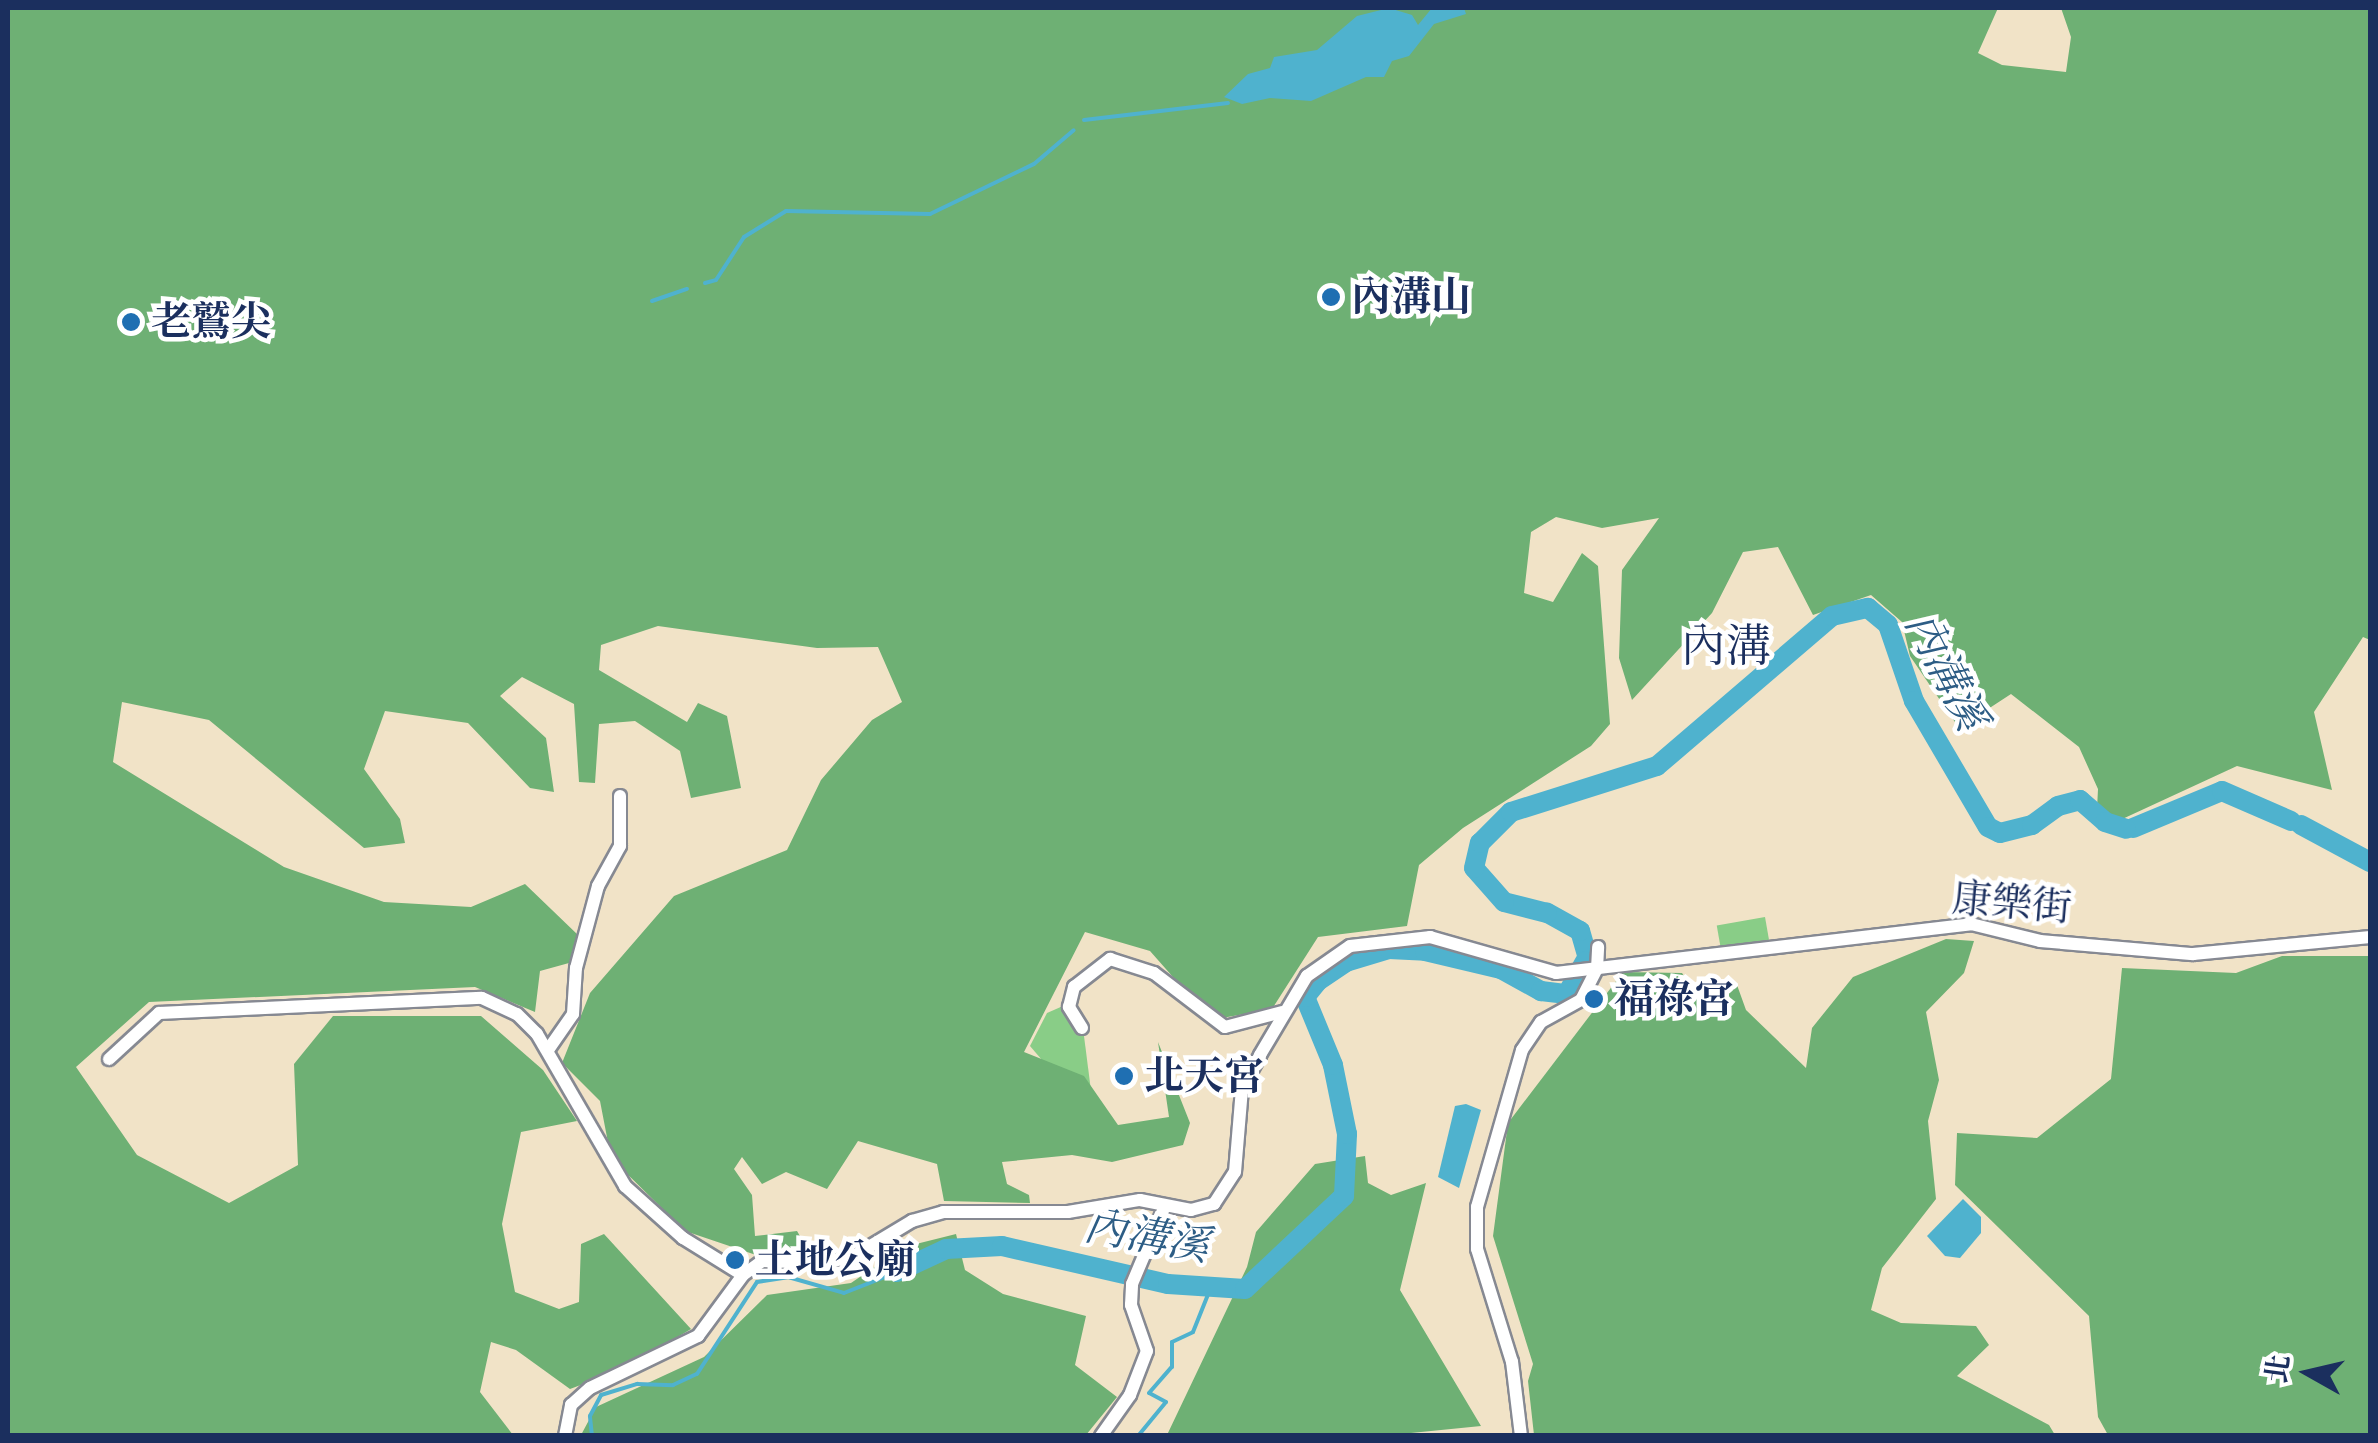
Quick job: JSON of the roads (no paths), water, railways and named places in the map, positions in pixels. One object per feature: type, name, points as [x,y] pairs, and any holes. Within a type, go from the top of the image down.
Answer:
[{"type":"street","points":[[548,1050],[573,1014],[576,968],[598,886],[620,846],[620,796]]},
{"type":"street","name":"康樂街","points":[[1282,1012],[1307,976],[1330,957],[1382,939],[1430,937],[1572,972],[1971,924],[2040,941],[2194,954],[2370,938]]},
{"type":"street","points":[[1521,1436],[1512,1362],[1477,1249],[1478,1207],[1522,1050],[1541,1022],[1581,1000],[1598,947]]},
{"type":"street","points":[[1082,1028],[1069,1007],[1074,987],[1110,959],[1154,973],[1225,1027],[1282,1012]]},
{"type":"street","points":[[110,1059],[159,1013],[482,998],[517,1014],[548,1050],[625,1186],[682,1238],[742,1274]]},
{"type":"street","points":[[565,1436],[571,1405],[590,1388],[698,1336],[742,1274],[762,1261],[826,1263],[854,1256],[912,1221],[980,1208],[1068,1212],[1140,1200],[1192,1210],[1227,1191],[1235,1172],[1242,1088],[1282,1012]]},
{"type":"street","points":[[1101,1436],[1130,1395],[1147,1351],[1130,1306],[1132,1284],[1165,1206]]},
{"type":"water","points":[[1389,8],[1412,15],[1418,25],[1432,8],[1464,8],[1466,14],[1434,24],[1409,56],[1392,61],[1384,77],[1366,77],[1311,101],[1270,98],[1242,104],[1224,97],[1248,74],[1270,68],[1274,57],[1317,50],[1357,16]]},
{"type":"water","points":[[1466,1104],[1481,1110],[1459,1188],[1438,1177],[1455,1106]]},
{"type":"water","points":[[1963,1199],[1981,1217],[1981,1233],[1960,1258],[1945,1256],[1927,1236]]},
{"type":"waterway","points":[[1084,120],[1228,103]]},
{"type":"waterway","points":[[705,283],[716,280],[744,237],[786,211],[930,214],[1034,164],[1074,130]]},
{"type":"waterway","points":[[652,301],[687,289]]},
{"type":"waterway","name":"內溝溪","points":[[1587,955],[1580,931],[1547,913],[1504,902],[1474,868],[1480,843],[1511,812],[1657,766],[1832,616],[1868,608],[1888,625],[1914,701],[1988,827],[2000,833],[2032,825],[2058,806],[2080,800],[2105,822],[2126,829]]},
{"type":"waterway","name":"內溝溪","points":[[2133,828],[2222,791],[2291,821]]},
{"type":"waterway","name":"內溝溪","points":[[2301,825],[2370,862]]},
{"type":"waterway","name":"內溝溪","points":[[897,1272],[946,1249],[1002,1246],[1168,1284],[1245,1289],[1344,1196],[1347,1134],[1333,1065],[1305,997],[1318,981],[1346,962],[1389,949],[1425,951],[1501,969],[1541,991],[1567,994],[1585,962]]},
{"type":"waterway","name":"內溝溪","points":[[592,1436],[590,1416],[601,1395],[637,1384],[673,1385],[697,1374],[757,1282],[788,1277],[844,1293],[897,1272]]},
{"type":"waterway","points":[[1138,1436],[1166,1402],[1149,1393],[1172,1367],[1172,1342],[1193,1332],[1211,1287]]},
{"type":"place","name":"內溝山","points":[[1331,297]]},
{"type":"place","name":"老鷲尖","points":[[131,322]]},
{"type":"place","name":"福祿宮","points":[[1594,999]]},
{"type":"place","name":"北天宮","points":[[1124,1076]]},
{"type":"place","name":"土地公廟","points":[[735,1260]]},
{"type":"district","name":"內溝","points":[[1726,646]]}]
